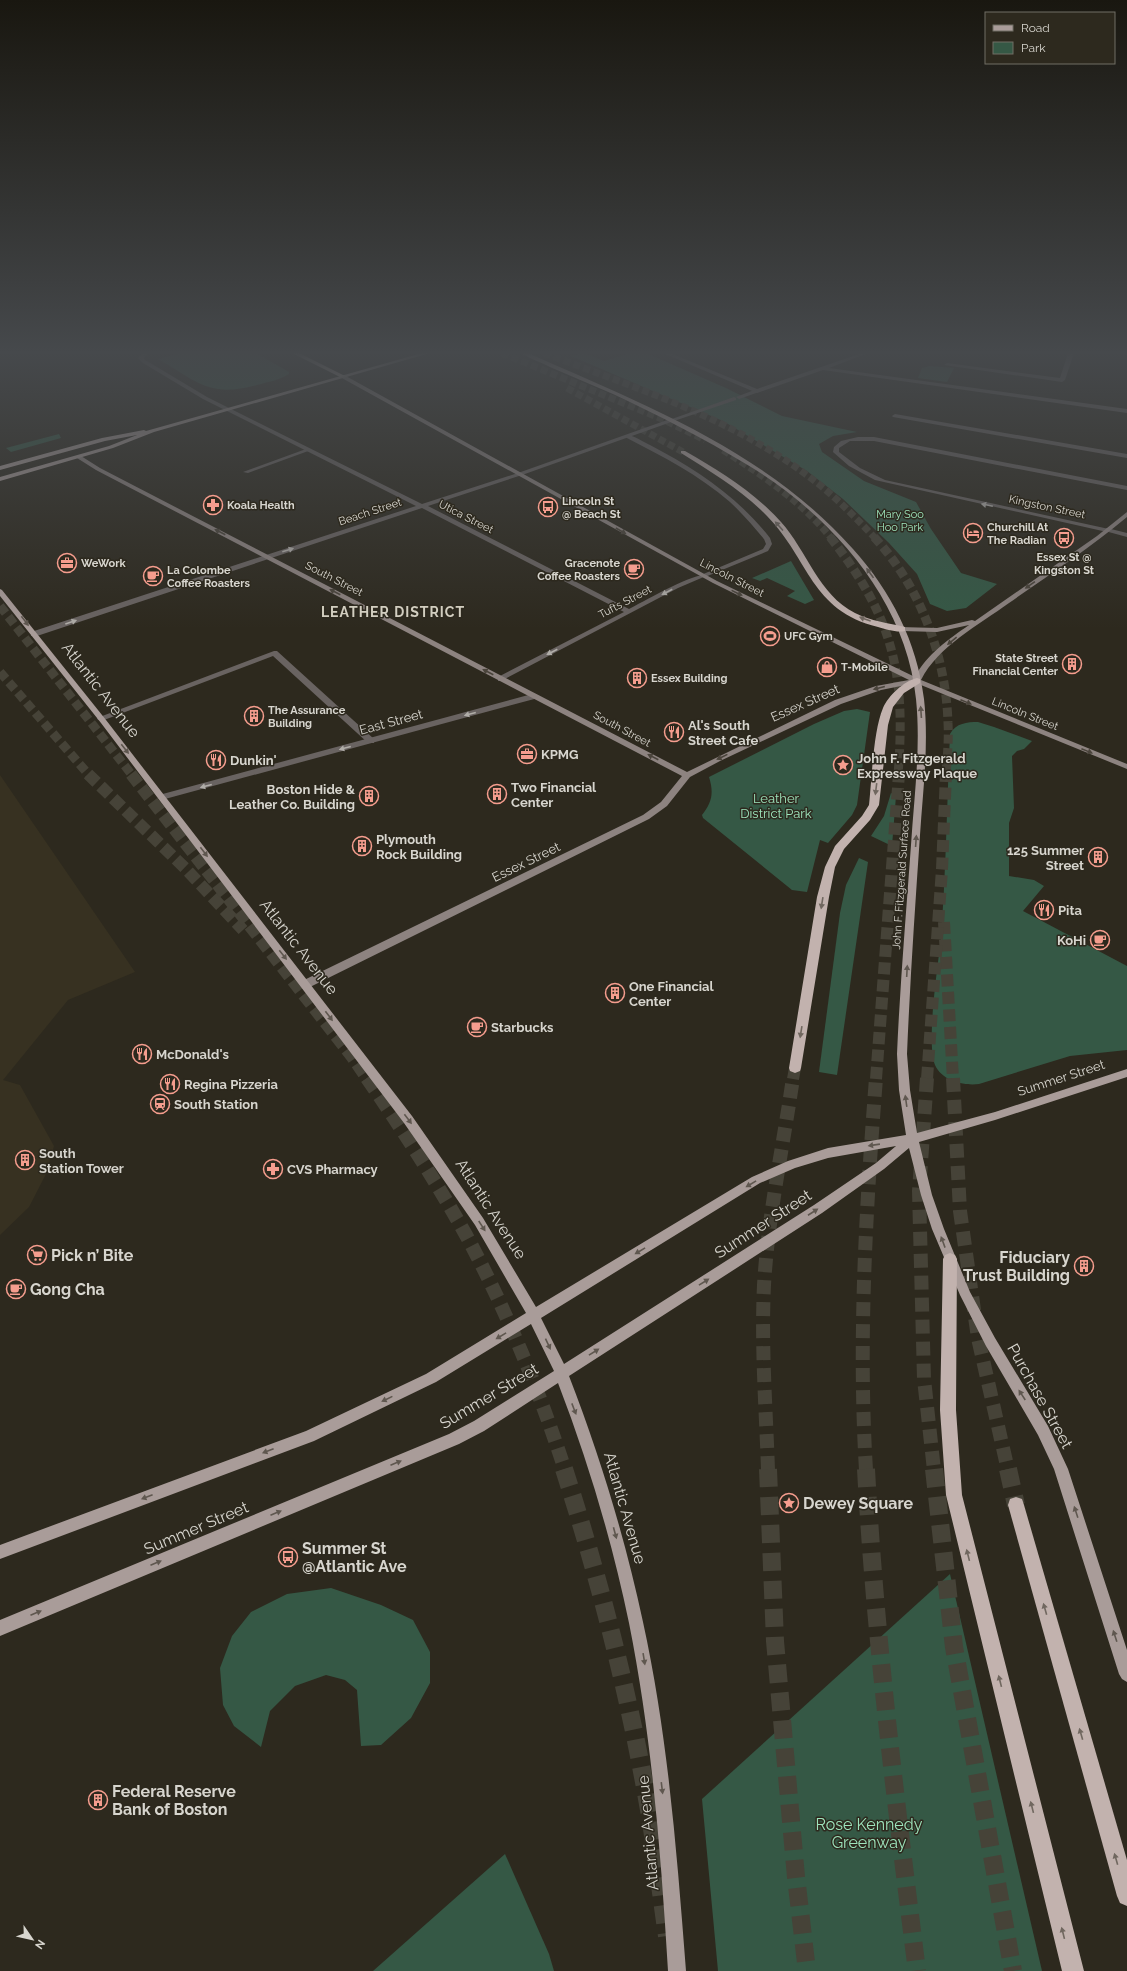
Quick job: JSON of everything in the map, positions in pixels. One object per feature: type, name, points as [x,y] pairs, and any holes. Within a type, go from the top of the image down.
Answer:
[{"type":"highway","points":[[683,452],[737,486],[761,506],[794,544],[825,592],[839,607],[850,614],[872,622],[902,629]]},
{"type":"highway","points":[[795,1068],[823,897],[830,867],[839,848],[866,818],[874,805],[883,725],[888,707],[901,691],[917,681]]},
{"type":"highway","points":[[950,1259],[948,1416],[954,1495],[1073,1971]]},
{"type":"highway","points":[[1016,1505],[1127,1896]]},
{"type":"main road","points":[[0,468],[82,445]]},
{"type":"main road","points":[[0,479],[116,445]]},
{"type":"main road","name":"Lincoln Street","points":[[467,445],[703,576],[917,681],[1127,767]]},
{"type":"main road","name":"John F. Fitzgerald Surface Road","points":[[717,445],[750,463],[785,486],[815,510],[846,543],[869,572],[891,606],[902,629],[917,681],[922,730],[920,789],[902,1054],[904,1088],[912,1139]]},
{"type":"main road","name":"South Street","points":[[79,456],[98,469],[687,775]]},
{"type":"main road","points":[[917,681],[924,667],[933,657],[1127,514]]},
{"type":"main road","name":"Atlantic Avenue","points":[[0,591],[101,718],[306,984],[453,1182],[502,1257],[534,1316],[561,1373],[596,1469],[625,1573],[640,1640],[655,1727],[666,1816],[677,1971]]},
{"type":"main road","points":[[902,629],[927,630],[948,628],[965,625],[984,618]]},
{"type":"main road","name":"Essex Street","points":[[306,984],[646,817],[664,804],[687,775],[717,759],[838,702],[879,688],[917,681]]},
{"type":"main road","name":"Summer Street","points":[[0,1552],[309,1436],[431,1378],[756,1180],[792,1164],[828,1153],[912,1139],[995,1116],[1127,1073]]},
{"type":"main road","name":"Summer Street","points":[[0,1628],[454,1438],[479,1426],[818,1209],[880,1166],[912,1139]]},
{"type":"main road","name":"Purchase Street","points":[[912,1139],[930,1205],[950,1259],[982,1328],[1028,1405],[1056,1458],[1075,1508],[1127,1674]]},
{"type":"street","name":"Utica Street","points":[[298,445],[630,612]]},
{"type":"street","name":"Beach Street","points":[[34,634],[520,474],[602,445]]},
{"type":"street","name":"Tufts Street","points":[[501,679],[676,587],[762,552],[768,547],[767,538],[732,501],[690,470],[644,445]]},
{"type":"street","name":"Kingston Street","points":[[840,445],[836,450],[838,455],[877,479],[928,492],[1107,530],[1127,536]]},
{"type":"street","name":"Kingston Street","points":[[905,445],[1127,488]]},
{"type":"street","points":[[1063,445],[1127,456]]},
{"type":"street","points":[[246,472],[308,450]]},
{"type":"street","points":[[101,718],[274,653],[371,741]]},
{"type":"street","name":"East Street","points":[[162,797],[535,696]]},
{"type":"shaded area","points":[[0,775],[135,972],[68,1000],[3,1080],[20,1085],[54,1146],[46,1174],[29,1207],[0,1235]]},
{"type":"green space","points":[[17,445],[36,445],[11,452],[6,448]]},
{"type":"green space","name":"Mary Soo Hoo Park","points":[[763,445],[819,445],[822,452],[864,481],[916,502],[931,529],[961,573],[997,584],[966,608],[947,611],[930,604],[917,574],[889,543],[843,499],[807,471]]},
{"type":"green space","points":[[791,561],[814,600],[805,604],[787,596],[795,591],[767,578],[760,581],[752,578]]},
{"type":"green space","name":"Leather District Park","points":[[857,709],[870,712],[857,805],[852,815],[828,843],[820,840],[807,892],[792,890],[703,818],[702,815],[708,806],[712,793],[709,777],[814,724],[844,711]]},
{"type":"green space","points":[[978,722],[1032,741],[1024,749],[1017,751],[1012,756],[1014,808],[1009,823],[1009,876],[1034,880],[1044,886],[1023,911],[1127,966],[1127,1050],[1070,1056],[979,1084],[967,1084],[948,1079],[938,1070],[935,1065],[932,1040],[932,1022],[943,912],[950,734],[955,727],[959,725]]},
{"type":"green space","points":[[891,793],[896,796],[892,846],[871,836],[884,816]]},
{"type":"green space","points":[[859,858],[868,862],[837,1075],[819,1072],[840,913],[846,885]]},
{"type":"green space","name":"Rose Kennedy Greenway","points":[[950,1574],[1042,1971],[718,1971],[702,1799]]},
{"type":"green space","points":[[331,1588],[381,1605],[413,1620],[430,1652],[430,1683],[411,1718],[381,1745],[361,1746],[357,1690],[345,1680],[326,1675],[295,1686],[270,1711],[261,1747],[234,1726],[223,1705],[220,1668],[232,1636],[251,1612],[287,1594]]},
{"type":"green space","points":[[505,1854],[549,1954],[554,1971],[373,1971]]},
{"type":"tunnel","points":[[670,445],[683,452]]},
{"type":"tunnel","points":[[761,445],[778,455],[826,490],[874,537]]},
{"type":"tunnel","points":[[723,450],[781,490],[820,525],[831,538]]},
{"type":"tunnel","points":[[830,537],[852,566],[869,594],[882,621],[891,648],[897,677],[900,707],[898,775]]},
{"type":"tunnel","points":[[874,537],[905,577],[928,623],[936,648],[942,673],[948,723],[946,775]]},
{"type":"tunnel","points":[[0,606],[132,775]]},
{"type":"tunnel","points":[[0,672],[89,775]]},
{"type":"tunnel","points":[[131,774],[352,1057],[367,1079]]},
{"type":"tunnel","points":[[876,1079],[899,774]]},
{"type":"tunnel","points":[[927,1079],[942,869],[946,774]]},
{"type":"tunnel","points":[[89,775],[186,869],[243,930]]},
{"type":"tunnel","points":[[944,922],[953,1079]]},
{"type":"tunnel","points":[[793,1079],[795,1068]]},
{"type":"tunnel","points":[[367,1078],[431,1175],[481,1263],[521,1350],[565,1470]]},
{"type":"tunnel","points":[[768,1470],[763,1355],[764,1285],[772,1207],[793,1078]]},
{"type":"tunnel","points":[[866,1470],[863,1372],[864,1274],[876,1078]]},
{"type":"tunnel","points":[[927,1078],[919,1191],[924,1379],[934,1470]]},
{"type":"tunnel","points":[[953,1078],[960,1211],[978,1338],[1008,1470]]},
{"type":"tunnel","points":[[564,1469],[590,1553],[623,1681],[649,1810],[667,1936]]},
{"type":"tunnel","points":[[768,1469],[775,1641],[796,1877],[807,1971]]},
{"type":"tunnel","points":[[866,1469],[881,1658],[894,1783],[917,1971]]},
{"type":"tunnel","points":[[934,1469],[954,1647],[1013,1971]]},
{"type":"tunnel","points":[[1008,1469],[1016,1505]]},
{"type":"place","name":"Koala Health","points":[[213,505]]},
{"type":"place","name":"Lincoln St @ Beach St","points":[[548,507]]},
{"type":"place","name":"Churchill At The Radian","points":[[973,533]]},
{"type":"place","name":"Essex St @ Kingston St","points":[[1064,538]]},
{"type":"place","name":"WeWork","points":[[67,563]]},
{"type":"place","name":"Gracenote Coffee Roasters","points":[[634,569]]},
{"type":"place","name":"La Colombe Coffee Roasters","points":[[153,576]]},
{"type":"place","name":"UFC Gym","points":[[770,636]]},
{"type":"place","name":"State Street Financial Center","points":[[1072,664]]},
{"type":"place","name":"T-Mobile","points":[[827,667]]},
{"type":"place","name":"Essex Building","points":[[637,678]]},
{"type":"place","name":"The Assurance Building","points":[[254,716]]},
{"type":"place","name":"Al's South Street Cafe","points":[[674,732]]},
{"type":"place","name":"KPMG","points":[[527,754]]},
{"type":"place","name":"Dunkin'","points":[[216,760]]},
{"type":"place","name":"John F. Fitzgerald Expressway Plaque","points":[[843,765]]},
{"type":"place","name":"Two Financial Center","points":[[497,794]]},
{"type":"place","name":"Boston Hide & Leather Co. Building","points":[[369,796]]},
{"type":"place","name":"Plymouth Rock Building","points":[[362,846]]},
{"type":"place","name":"125 Summer Street","points":[[1098,857]]},
{"type":"place","name":"Pita","points":[[1044,910]]},
{"type":"place","name":"KoHi","points":[[1100,940]]},
{"type":"place","name":"One Financial Center","points":[[615,993]]},
{"type":"place","name":"Starbucks","points":[[477,1027]]},
{"type":"place","name":"McDonald's","points":[[142,1054]]},
{"type":"place","name":"Regina Pizzeria","points":[[170,1084]]},
{"type":"place","name":"South Station","points":[[160,1104]]},
{"type":"place","name":"South Station Tower","points":[[25,1160]]},
{"type":"place","name":"CVS Pharmacy","points":[[273,1169]]},
{"type":"place","name":"Pick n’ Bite","points":[[37,1255]]},
{"type":"place","name":"Fiduciary Trust Building","points":[[1084,1266]]},
{"type":"place","name":"Gong Cha","points":[[16,1289]]},
{"type":"place","name":"Dewey Square","points":[[789,1503]]},
{"type":"place","name":"Summer St @Atlantic Ave","points":[[288,1557]]},
{"type":"place","name":"Federal Reserve Bank of Boston","points":[[98,1800]]},
{"type":"district","name":"LEATHER DISTRICT","points":[[393,612]]}]
